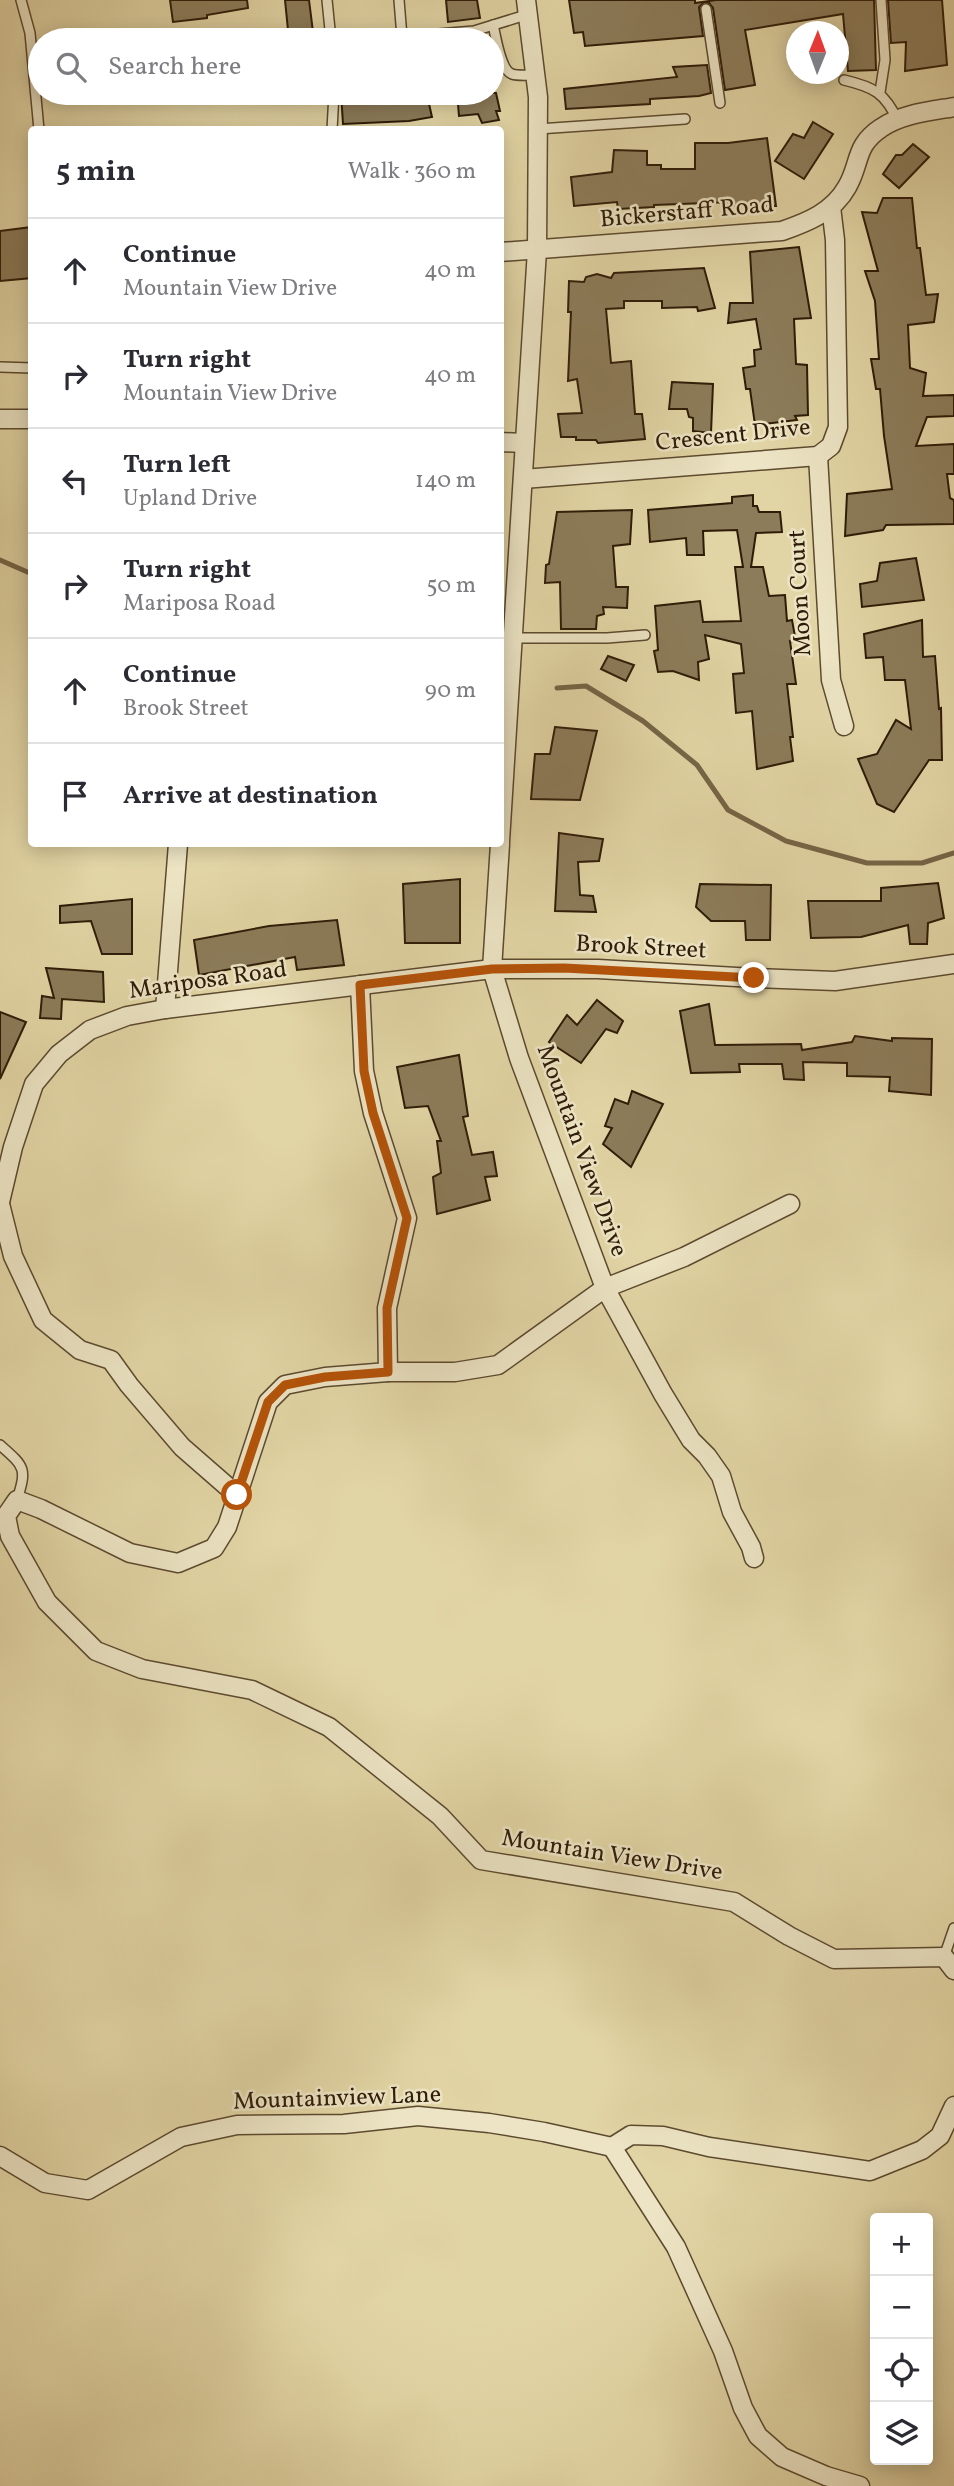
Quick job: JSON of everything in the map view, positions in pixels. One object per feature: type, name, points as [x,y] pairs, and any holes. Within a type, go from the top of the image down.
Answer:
[{"type":"street","name":"Mountain View Drive","points":[[504,779],[537,250],[538,129],[527,7]]},
{"type":"street","name":"Bickerstaff Road","points":[[504,252],[782,231],[811,221],[831,207],[848,186],[860,148],[882,127],[915,114],[954,107]]},
{"type":"street","name":"Crescent Drive","points":[[523,480],[818,456],[831,446],[838,427],[835,240],[831,207]]},
{"type":"street","points":[[0,419],[28,419]]},
{"type":"street","points":[[504,442],[523,443]]},
{"type":"street","name":"Moon Court","points":[[818,456],[831,680],[844,726]]},
{"type":"street","points":[[165,1009],[178,847]]},
{"type":"street","name":"Mountain View Drive","points":[[500,847],[492,969],[519,1058],[605,1288],[498,1365],[455,1372],[388,1372],[325,1377],[285,1385],[268,1402],[227,1527],[214,1548],[178,1563],[130,1553],[17,1500],[6,1516],[10,1536],[47,1602],[96,1651],[142,1669],[252,1690],[329,1727],[440,1816],[481,1860],[734,1902],[789,1936],[834,1958],[949,1963]]},
{"type":"street","name":"Brook Street","points":[[492,969],[598,969],[835,981],[954,964]]},
{"type":"street","name":"Mariposa Road","points":[[237,1495],[182,1447],[111,1360],[80,1350],[43,1320],[13,1256],[0,1203],[13,1147],[34,1084],[59,1054],[90,1031],[127,1016],[492,969]]},
{"type":"street","points":[[360,985],[364,1071],[373,1113],[407,1218],[387,1308],[388,1372]]},
{"type":"street","points":[[754,1558],[733,1512],[721,1476],[691,1440],[605,1288],[684,1257],[790,1203]]},
{"type":"street","points":[[860,2486],[826,2476],[782,2457],[758,2436],[743,2408],[723,2351],[676,2247],[612,2147],[631,2135],[663,2136],[709,2147],[870,2171],[922,2150],[940,2136],[954,2106]]},
{"type":"street","name":"Mountainview Lane","points":[[0,2157],[45,2183],[88,2190],[181,2137],[237,2125],[344,2123],[418,2116],[489,2123],[612,2147]]},
{"type":"lane","points":[[21,0],[29,28]]},
{"type":"lane","points":[[327,0],[330,28]]},
{"type":"lane","points":[[399,0],[401,28]]},
{"type":"lane","points":[[880,92],[885,60],[881,0]]},
{"type":"lane","points":[[484,28],[527,7]]},
{"type":"lane","points":[[706,9],[720,103]]},
{"type":"lane","points":[[504,65],[513,75],[535,75]]},
{"type":"lane","points":[[849,82],[880,92],[890,103],[898,121]]},
{"type":"lane","points":[[37,105],[39,126]]},
{"type":"lane","points":[[332,126],[333,105]]},
{"type":"lane","points":[[538,129],[685,119]]},
{"type":"lane","points":[[0,367],[28,368]]},
{"type":"lane","points":[[513,638],[607,638],[645,635]]},
{"type":"lane","points":[[0,1445],[21,1464],[24,1475],[17,1500]]},
{"type":"lane","points":[[949,1963],[954,1928]]},
{"type":"building","points":[[170,0],[247,0],[248,8],[207,15],[207,18],[173,22]]},
{"type":"building","points":[[285,0],[309,0],[312,28],[288,28]]},
{"type":"building","points":[[446,0],[477,0],[480,18],[448,22]]},
{"type":"building","points":[[569,0],[695,0],[695,3],[716,0],[874,0],[876,70],[849,71],[849,21],[844,21],[843,14],[786,21],[786,23],[745,30],[755,85],[725,90],[713,8],[709,3],[704,2],[699,7],[703,36],[585,46],[583,32],[574,33]]},
{"type":"building","points":[[888,0],[942,0],[947,65],[905,71],[906,42],[891,43]]},
{"type":"building","points":[[707,65],[711,93],[650,99],[650,104],[566,109],[564,89],[677,77],[673,67]]},
{"type":"building","points":[[342,105],[429,105],[432,117],[409,121],[343,124]]},
{"type":"building","points":[[458,105],[499,105],[500,111],[496,111],[499,120],[482,123],[478,114],[459,116]]},
{"type":"building","points":[[813,122],[833,134],[804,179],[775,161],[793,134],[804,138]]},
{"type":"building","points":[[767,138],[776,206],[732,206],[732,202],[618,209],[617,202],[574,206],[571,177],[612,172],[614,150],[647,151],[647,165],[661,165],[661,169],[695,169],[695,143],[728,143]]},
{"type":"building","points":[[913,144],[929,157],[899,188],[883,174],[896,155],[902,155]]},
{"type":"building","points":[[883,198],[912,198],[917,248],[920,248],[926,295],[938,294],[934,322],[908,325],[910,368],[926,373],[923,396],[954,395],[954,416],[927,417],[916,446],[954,444],[954,474],[947,474],[950,498],[954,500],[954,524],[886,525],[883,530],[845,536],[847,494],[892,489],[880,389],[876,389],[871,359],[879,359],[875,301],[865,271],[878,271],[862,212],[877,213]]},
{"type":"building","points":[[28,228],[28,278],[0,281],[0,231]]},
{"type":"building","points":[[799,247],[811,318],[794,319],[796,364],[807,365],[808,415],[795,416],[797,420],[755,425],[750,389],[746,389],[743,368],[755,366],[754,350],[761,349],[756,319],[728,323],[730,303],[753,303],[750,252]]},
{"type":"building","points":[[704,268],[715,308],[698,311],[697,307],[662,308],[662,301],[624,301],[624,308],[606,309],[611,363],[631,361],[635,414],[642,414],[645,439],[598,443],[596,440],[561,437],[558,414],[582,413],[577,379],[568,381],[571,312],[568,312],[569,281],[584,282],[586,277],[597,274],[611,278],[614,273]]},
{"type":"building","points":[[672,382],[713,384],[711,433],[693,431],[693,418],[689,417],[687,409],[669,409]]},
{"type":"building","points":[[753,495],[753,506],[757,506],[759,512],[780,512],[782,532],[756,533],[751,567],[763,567],[769,596],[785,595],[787,621],[792,620],[796,642],[790,641],[796,684],[787,684],[793,761],[757,769],[752,711],[736,713],[733,674],[744,673],[741,644],[705,635],[709,659],[698,662],[699,680],[673,671],[658,672],[654,651],[658,650],[655,606],[700,601],[703,622],[741,621],[735,567],[743,567],[737,530],[703,531],[704,555],[687,555],[686,538],[650,542],[648,510],[732,503],[732,497]]},
{"type":"building","points":[[632,510],[630,544],[613,546],[616,587],[628,587],[627,608],[603,607],[604,614],[597,616],[596,629],[561,629],[560,582],[545,583],[557,512]]},
{"type":"building","points":[[916,558],[924,600],[862,607],[860,584],[877,581],[880,563]]},
{"type":"building","points":[[922,620],[923,657],[935,656],[939,709],[941,708],[942,760],[929,760],[894,812],[877,804],[858,759],[877,754],[896,720],[911,729],[905,680],[885,680],[883,657],[866,658],[864,634]]},
{"type":"building","points":[[608,656],[634,665],[626,681],[601,669]]},
{"type":"building","points":[[555,727],[597,731],[580,800],[531,799],[535,754],[550,754]]},
{"type":"building","points":[[559,833],[603,839],[599,861],[578,862],[580,895],[593,896],[596,912],[555,911]]},
{"type":"building","points":[[460,879],[460,943],[405,943],[403,884]]},
{"type":"building","points":[[938,883],[944,918],[928,923],[927,944],[910,944],[908,925],[861,937],[811,938],[808,901],[881,901],[881,888]]},
{"type":"building","points":[[700,884],[771,885],[770,940],[746,940],[745,921],[711,921],[696,907]]},
{"type":"building","points":[[132,899],[132,954],[102,954],[91,921],[60,923],[60,906]]},
{"type":"building","points":[[337,920],[344,965],[297,970],[295,957],[199,975],[194,940],[269,926]]},
{"type":"building","points":[[46,968],[103,972],[104,1002],[62,999],[61,1019],[40,1018],[42,996],[54,998]]},
{"type":"building","points":[[597,1000],[623,1021],[617,1033],[606,1029],[581,1063],[549,1042],[567,1015],[577,1025]]},
{"type":"building","points":[[709,1004],[715,1045],[801,1044],[802,1050],[852,1042],[855,1036],[892,1041],[892,1038],[932,1039],[931,1095],[889,1091],[890,1077],[847,1076],[847,1063],[803,1062],[804,1080],[784,1079],[782,1064],[739,1064],[740,1072],[691,1073],[680,1011]]},
{"type":"building","points":[[0,1012],[26,1022],[0,1079]]},
{"type":"building","points":[[459,1055],[468,1116],[463,1117],[472,1155],[493,1152],[497,1176],[485,1177],[490,1200],[437,1214],[433,1177],[441,1173],[437,1141],[441,1141],[428,1106],[405,1108],[397,1067]]},
{"type":"building","points":[[632,1091],[663,1104],[631,1167],[603,1144],[612,1128],[605,1126],[615,1099],[628,1104]]},
{"type":"waterway","points":[[0,560],[28,572]]},
{"type":"waterway","points":[[557,688],[586,686],[643,721],[697,765],[728,810],[786,841],[867,863],[922,863],[954,853]]},
{"type":"route","points":[[237,1495],[268,1402],[285,1385],[325,1377],[388,1372],[387,1308],[407,1218],[373,1113],[364,1071],[360,985],[492,969],[598,969],[754,978]]}]
